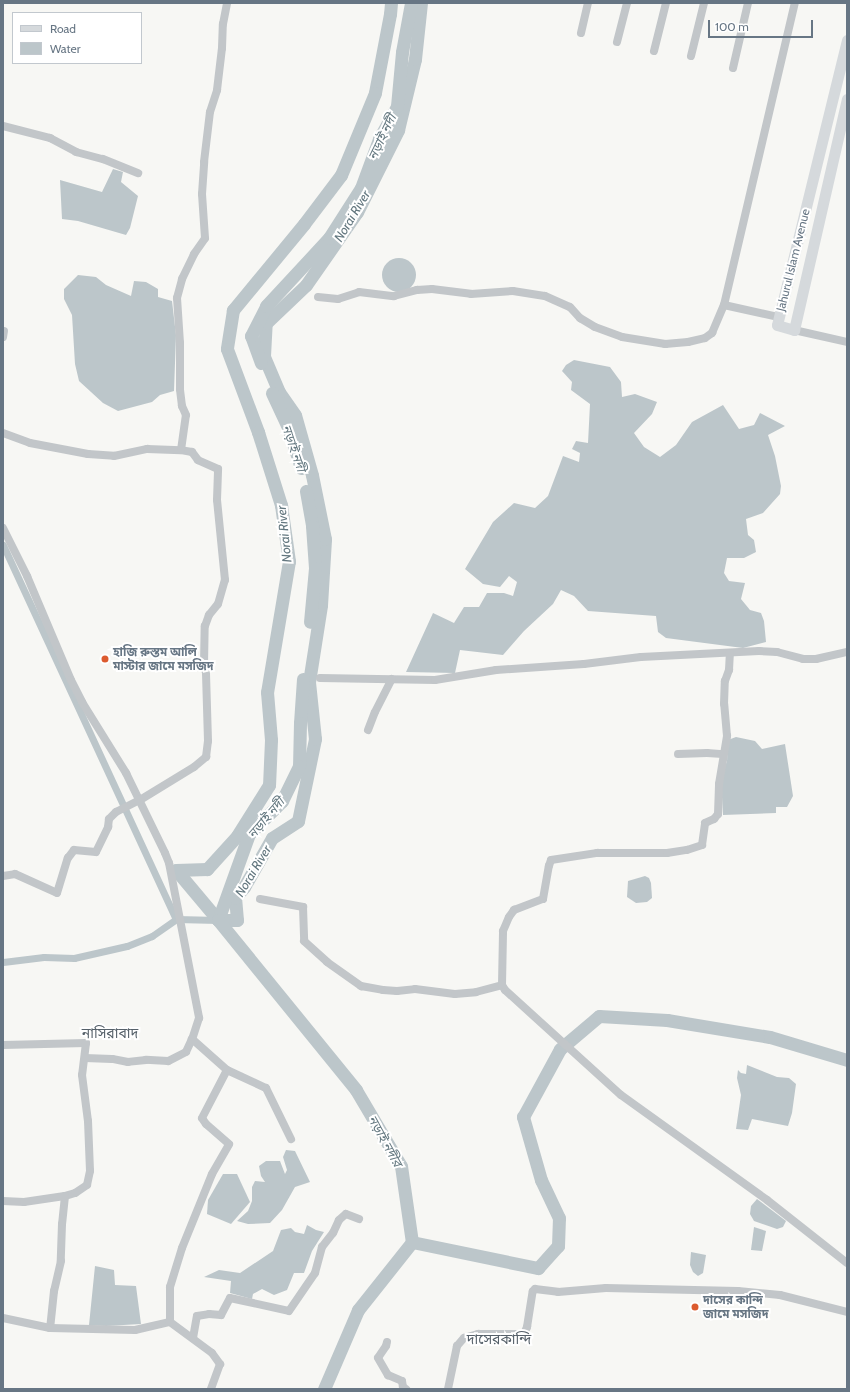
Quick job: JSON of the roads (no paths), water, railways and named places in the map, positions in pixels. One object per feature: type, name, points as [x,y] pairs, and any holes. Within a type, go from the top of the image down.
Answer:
[{"type":"street","points":[[181,450],[186,415],[182,406],[180,389],[180,343],[177,298],[185,273],[194,254],[205,238],[202,194],[204,162],[210,112],[217,90],[222,48],[222,30],[227,3]]},
{"type":"street","points":[[581,33],[588,3]]},
{"type":"street","points":[[617,42],[627,3]]},
{"type":"street","points":[[654,51],[666,3]]},
{"type":"street","points":[[691,56],[704,3]]},
{"type":"street","points":[[733,68],[748,3]]},
{"type":"street","points":[[318,297],[338,299],[359,292],[394,296],[417,290],[432,289],[470,294],[513,291],[545,296],[570,307],[580,318],[595,327],[622,337],[665,344],[688,342],[704,338],[712,333],[724,305],[795,3]]},
{"type":"street","name":"Jahurul Islam Avenue","points":[[847,40],[778,317],[777,325],[794,330],[847,99]]},
{"type":"street","points":[[3,126],[50,138],[76,152],[103,159],[138,173]]},
{"type":"street","points":[[724,305],[778,317]]},
{"type":"street","points":[[794,330],[847,342]]},
{"type":"street","points":[[3,434],[30,444],[88,454],[114,456],[147,449],[181,450],[192,452],[198,460],[218,470],[217,500],[225,580],[218,604],[209,615],[205,626],[204,665],[206,673],[208,741],[206,757],[194,767],[140,800],[116,812],[109,819],[108,827],[96,852],[74,850],[68,858],[57,893],[15,874],[3,876]]},
{"type":"street","points":[[3,528],[26,576],[70,680],[126,773],[169,863],[199,1018],[186,1052],[168,1061],[146,1060],[128,1062],[112,1059],[84,1058]]},
{"type":"street","points":[[320,678],[435,680],[496,670],[584,664],[619,658],[777,652],[803,659],[816,659],[847,652]]},
{"type":"street","points":[[730,653],[729,670],[725,682],[724,704],[727,736],[719,784],[718,814],[714,819],[705,823],[702,843],[700,846],[667,854],[597,853],[552,860],[548,866],[543,898],[514,910],[503,931],[503,988],[621,1095],[767,1200],[847,1263]]},
{"type":"street","points":[[368,730],[375,712],[392,679]]},
{"type":"street","points":[[678,754],[724,754]]},
{"type":"street","points":[[260,899],[303,907],[304,941],[327,962],[361,986],[383,990],[397,991],[415,989],[455,994],[503,988]]},
{"type":"street","points":[[192,1039],[227,1070],[266,1088],[291,1139]]},
{"type":"street","points":[[3,1045],[86,1043],[82,1075],[88,1121],[90,1171],[87,1185],[75,1193],[65,1196],[24,1202],[3,1201]]},
{"type":"street","points":[[170,1322],[170,1287],[182,1248],[212,1174],[229,1144],[206,1124],[202,1118],[227,1070]]},
{"type":"street","points":[[50,1328],[54,1291],[61,1261],[62,1224],[65,1196]]},
{"type":"street","points":[[193,1338],[197,1316],[209,1314],[221,1315],[230,1298],[289,1310],[315,1273],[322,1247],[333,1233],[339,1220],[346,1214],[359,1219]]},
{"type":"street","points":[[448,1389],[457,1346],[464,1338],[478,1334],[524,1334],[527,1327],[533,1290],[536,1289],[558,1292],[606,1288],[738,1291],[780,1295],[847,1312]]},
{"type":"street","points":[[3,1318],[50,1328],[135,1330],[170,1322],[212,1353],[220,1364],[211,1389]]},
{"type":"street","points":[[387,1342],[378,1358],[388,1374],[402,1381],[404,1388]]},
{"type":"water","points":[[113,169],[123,172],[121,182],[138,196],[130,228],[126,235],[78,221],[62,219],[60,180],[102,192]]},
{"type":"water","points":[[396,258],[402,258],[406,259],[413,265],[416,275],[415,282],[409,289],[402,292],[396,292],[392,291],[385,285],[382,278],[382,272],[383,268],[389,261]]},
{"type":"water","points":[[78,275],[96,277],[106,285],[131,296],[134,281],[146,282],[158,289],[158,297],[172,301],[176,335],[174,391],[160,395],[152,402],[118,411],[103,403],[79,381],[75,364],[72,315],[64,299],[64,289]]},
{"type":"water","points":[[574,360],[610,367],[621,382],[622,397],[635,394],[657,402],[652,414],[634,433],[644,447],[660,457],[676,445],[692,422],[723,405],[739,429],[754,425],[760,413],[785,426],[768,435],[775,456],[781,486],[780,494],[763,513],[746,519],[748,535],[754,540],[756,552],[744,558],[727,558],[724,573],[729,581],[745,583],[741,599],[750,610],[761,613],[764,621],[766,642],[743,648],[666,638],[658,632],[656,616],[588,611],[574,596],[561,590],[553,604],[524,631],[503,655],[460,650],[455,673],[406,672],[433,613],[454,623],[464,607],[479,607],[487,593],[504,593],[513,596],[517,582],[509,576],[500,587],[483,584],[465,569],[493,522],[514,503],[535,508],[548,496],[563,456],[579,462],[580,453],[572,449],[576,441],[588,443],[590,404],[571,390],[572,382],[562,371],[566,365]]},
{"type":"water","points":[[736,737],[755,741],[762,749],[785,744],[793,796],[787,807],[776,807],[776,813],[723,815],[721,779],[727,761],[728,740]]},
{"type":"water","points":[[645,876],[649,878],[651,883],[652,898],[647,902],[636,903],[627,897],[628,881]]},
{"type":"water","points":[[747,1065],[777,1077],[789,1078],[796,1084],[792,1113],[788,1126],[752,1119],[748,1130],[736,1129],[741,1095],[737,1078],[738,1070],[741,1073],[746,1074]]},
{"type":"water","points":[[286,1150],[295,1151],[310,1182],[295,1187],[282,1210],[270,1223],[248,1224],[237,1221],[248,1211],[252,1201],[252,1187],[255,1181],[265,1182],[261,1176],[259,1166],[266,1161],[280,1161],[285,1174],[287,1170],[283,1157]]},
{"type":"water","points":[[223,1174],[237,1174],[250,1202],[231,1224],[207,1214],[208,1200]]},
{"type":"water","points":[[757,1199],[786,1221],[783,1227],[777,1229],[754,1221],[750,1214],[751,1206]]},
{"type":"water","points":[[307,1225],[324,1232],[312,1251],[304,1273],[294,1273],[287,1290],[274,1295],[262,1289],[253,1294],[252,1299],[230,1293],[231,1281],[204,1277],[219,1270],[240,1273],[273,1251],[281,1230],[291,1228],[295,1232],[304,1234]]},
{"type":"water","points":[[754,1227],[766,1231],[762,1251],[751,1250]]},
{"type":"water","points":[[691,1252],[706,1255],[703,1273],[698,1276],[693,1272],[690,1265]]},
{"type":"water","points":[[95,1266],[114,1270],[115,1285],[136,1286],[141,1324],[106,1326],[89,1325]]},
{"type":"waterway","name":"Norai River","points":[[391,3],[375,93],[341,175],[304,224],[233,310],[227,349],[258,432],[281,505],[289,561],[267,692],[271,740],[269,785],[237,836],[207,869],[176,870],[218,920],[237,920],[235,898],[244,887],[272,838],[298,821],[315,739],[309,682],[321,605],[325,539],[312,475],[295,415],[279,392],[264,356],[266,323],[306,285],[357,212],[398,130],[415,59],[421,3]]},
{"type":"waterway","name":"নড়াই নদী","points":[[261,363],[251,336],[266,306],[329,238],[361,188],[379,139],[397,106],[402,52],[411,3]]},
{"type":"waterway","name":"নড়াই নদী","points":[[272,393],[288,427],[301,468]]},
{"type":"waterway","name":"নড়াই নদী","points":[[306,491],[312,526],[315,568],[310,622]]},
{"type":"waterway","points":[[3,545],[176,919]]},
{"type":"waterway","name":"নড়াই নদীর","points":[[303,679],[299,766],[282,801],[249,834],[218,920],[356,1090],[401,1166],[412,1242],[358,1310],[324,1389]]},
{"type":"waterway","points":[[3,962],[44,957],[74,958],[127,946],[152,936],[176,919],[218,920]]},
{"type":"waterway","points":[[412,1242],[538,1268],[558,1246],[559,1218],[541,1180],[523,1117],[560,1049],[599,1016],[667,1020],[770,1037],[847,1060]]},
{"type":"place","name":"হাজি রুস্তম আলি মাস্টার জামে মসজিদ","points":[[105,659]]},
{"type":"place","name":"দাসের কান্দি জামে মসজিদ","points":[[695,1307]]},
{"type":"district","name":"নাসিরাবাদ","points":[[110,1033]]},
{"type":"district","name":"দাসেরকান্দি","points":[[499,1339]]}]
